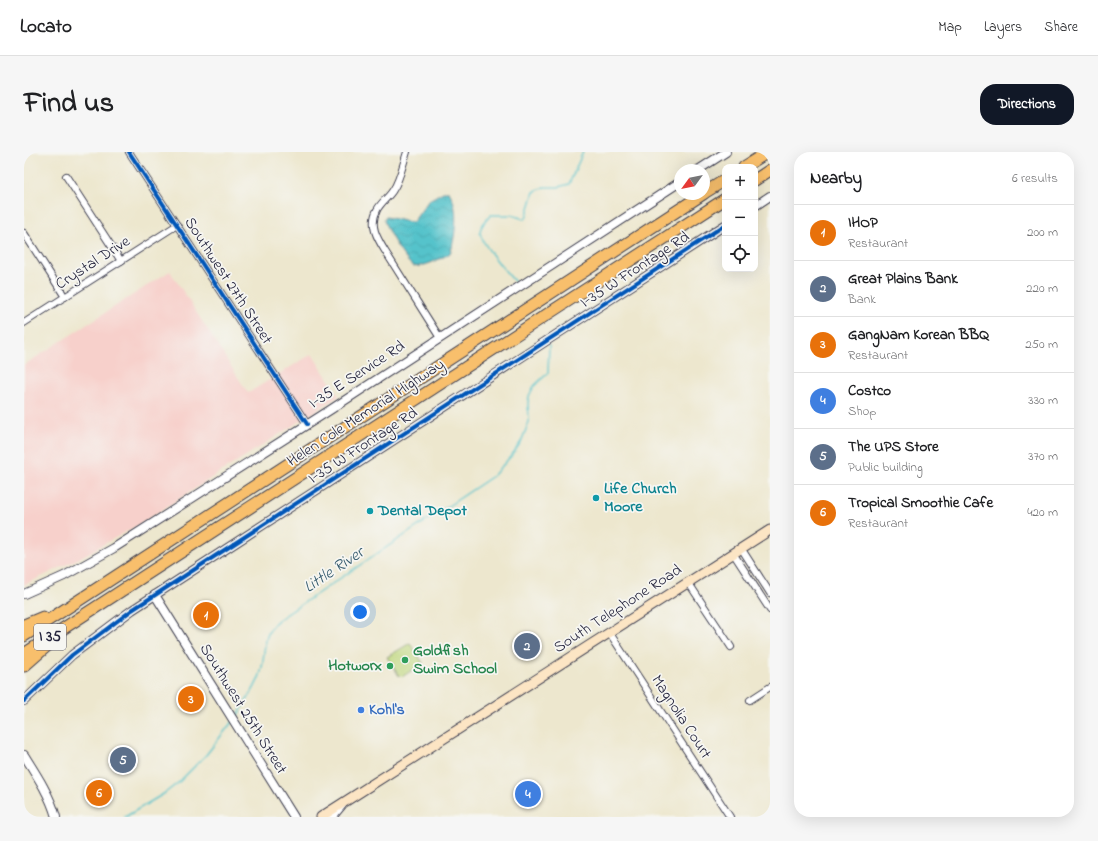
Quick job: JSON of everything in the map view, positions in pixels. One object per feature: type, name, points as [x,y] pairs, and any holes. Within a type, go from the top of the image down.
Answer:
[{"type":"highway","points":[[749,164],[768,152]]},
{"type":"highway","points":[[758,178],[770,170]]},
{"type":"highway","name":"Helen Cole Memorial Highway","points":[[710,190],[722,182]]},
{"type":"highway","name":"Helen Cole Memorial Highway","points":[[24,636],[694,200]]},
{"type":"highway","name":"Helen Cole Memorial Highway","points":[[24,654],[723,200]]},
{"type":"highway","points":[[24,625],[67,607]]},
{"type":"highway","points":[[24,666],[76,620]]},
{"type":"main road","name":"South Telephone Road","points":[[321,817],[770,530]]},
{"type":"street","name":"Southwest 27th Street","points":[[129,152],[307,424]]},
{"type":"street","points":[[407,152],[394,190],[377,210],[374,220],[374,228],[385,251],[440,338]]},
{"type":"street","points":[[707,164],[726,152]]},
{"type":"street","points":[[66,176],[121,261]]},
{"type":"street","name":"I-35 E Service Rd","points":[[24,594],[64,576],[114,548],[674,186]]},
{"type":"street","points":[[758,204],[770,196]]},
{"type":"street","name":"Crystal Drive","points":[[24,323],[177,225]]},
{"type":"street","name":"I-35 W Frontage Rd","points":[[24,701],[72,655],[110,626],[155,595],[722,227]]},
{"type":"street","points":[[24,233],[65,297]]},
{"type":"street","points":[[737,551],[770,592]]},
{"type":"street","points":[[737,551],[770,610]]},
{"type":"street","points":[[688,582],[731,647]]},
{"type":"street","name":"Southwest 25th Street","points":[[155,595],[294,817]]},
{"type":"street","name":"Magnolia Court","points":[[610,632],[730,817]]},
{"type":"street","points":[[750,700],[770,687]]},
{"type":"street","points":[[24,755],[44,789],[56,817]]},
{"type":"street","points":[[332,817],[343,803]]},
{"type":"shaded area","points":[[170,271],[248,393],[312,354],[339,396],[140,524],[72,562],[24,585],[24,365]]},
{"type":"green space","name":"Goldfish Swim School","points":[[410,643],[423,663],[402,677],[400,675],[399,676],[387,657]]},
{"type":"water","points":[[443,192],[449,192],[455,206],[456,222],[451,252],[427,264],[413,266],[409,263],[396,245],[384,220],[386,217],[413,222],[429,200]]},
{"type":"waterway","name":"Little River","points":[[515,282],[494,257],[484,242],[480,231],[484,222],[491,215],[512,215],[524,219],[526,218],[534,192],[544,187],[558,187],[569,184],[583,152]]},
{"type":"waterway","name":"Little River","points":[[236,718],[258,681],[262,667],[266,639],[272,626],[278,620],[493,476],[512,455],[521,442],[529,422],[529,396],[534,386],[548,373],[549,346]]},
{"type":"waterway","name":"Little River","points":[[125,817],[165,793],[178,783],[206,755],[232,722]]},
{"type":"cycle path","points":[[129,152],[307,424]]},
{"type":"cycle path","points":[[24,701],[72,655],[132,610],[722,227]]},
{"type":"place","name":"Life Church Moore","points":[[596,498]]},
{"type":"place","name":"Dental Depot","points":[[370,511]]},
{"type":"place","name":"IHOP","points":[[206,615]]},
{"type":"place","name":"Great Plains Bank","points":[[527,646]]},
{"type":"place","name":"Goldfish Swim School","points":[[405,660]]},
{"type":"place","name":"Hotworx","points":[[390,666]]},
{"type":"place","name":"GangNam Korean BBQ","points":[[191,699]]},
{"type":"place","name":"Kohl's","points":[[361,710]]},
{"type":"place","name":"The UPS Store","points":[[123,760]]},
{"type":"place","name":"Tropical Smoothie Cafe","points":[[99,793]]},
{"type":"place","name":"Costco","points":[[528,794]]}]
